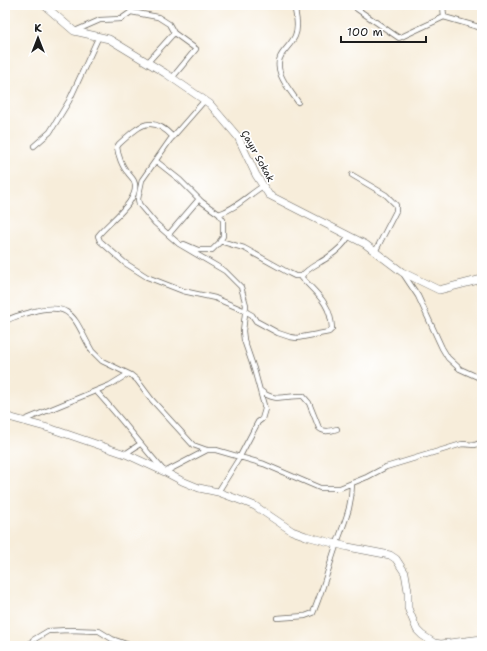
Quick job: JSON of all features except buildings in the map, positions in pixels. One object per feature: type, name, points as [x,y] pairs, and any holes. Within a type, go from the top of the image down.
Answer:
[{"type":"street","name":"Çayır Sokak","points":[[44,5],[74,31],[109,39],[148,62],[210,104],[238,137],[269,195],[349,236],[375,252],[402,272],[439,290],[482,279]]},
{"type":"street","points":[[131,12],[132,5]]},
{"type":"street","points":[[294,5],[297,24],[295,36],[281,56],[278,66],[283,80],[298,102]]},
{"type":"street","points":[[443,5],[444,17]]},
{"type":"street","points":[[357,9],[399,38],[444,17],[482,28]]},
{"type":"street","points":[[74,31],[100,20],[120,19],[131,12],[158,17],[169,24],[174,33],[196,49],[172,78]]},
{"type":"street","points":[[148,62],[174,33]]},
{"type":"street","points":[[34,146],[50,132],[69,101],[99,36]]},
{"type":"street","points":[[205,100],[173,137],[142,180],[138,199],[139,204],[155,223],[179,244],[197,256],[225,271],[241,287],[244,294],[246,312],[243,331],[244,340],[264,404],[264,414],[218,492]]},
{"type":"street","points":[[173,137],[160,125],[144,124],[119,144],[118,147],[120,158],[135,186],[132,197],[124,210],[98,236],[103,244],[125,263],[147,277],[183,291],[215,298],[246,312],[270,330],[290,337],[304,337],[329,332],[332,329],[326,305],[320,296],[302,278],[302,276]]},
{"type":"street","points":[[156,161],[180,180],[198,199],[219,214],[223,220],[223,236],[212,250],[204,251],[190,247],[174,239]]},
{"type":"street","points":[[352,175],[386,195],[396,205],[396,211],[375,252]]},
{"type":"street","points":[[219,214],[238,206],[252,193],[263,186]]},
{"type":"street","points":[[169,234],[198,199]]},
{"type":"street","points":[[220,241],[244,248],[295,276],[302,276],[305,272],[327,258],[344,244],[349,236]]},
{"type":"street","points":[[402,272],[418,296],[435,334],[448,358],[460,369],[482,380]]},
{"type":"street","points":[[5,322],[11,318],[41,309],[64,310],[74,317],[96,356],[102,361],[137,380],[152,400],[193,445],[207,450],[216,450],[264,464],[320,488],[340,488],[367,477],[386,467],[462,444],[475,445],[482,442]]},
{"type":"street","points":[[22,421],[110,386],[128,374]]},
{"type":"street","points":[[259,390],[267,396],[275,398],[304,396],[309,403],[319,428],[325,431],[337,429]]},
{"type":"street","points":[[96,391],[124,422],[140,444],[165,472]]},
{"type":"street","points":[[5,416],[73,436],[125,454],[199,488],[218,492],[255,506],[292,530],[306,536],[348,547],[390,555],[396,559],[406,573],[408,585],[408,608],[417,630],[427,639],[434,643],[441,644],[482,639]]},
{"type":"street","points":[[125,454],[140,444]]},
{"type":"street","points":[[165,472],[207,450]]},
{"type":"street","points":[[278,618],[305,616],[313,613],[324,585],[352,500],[352,483]]},
{"type":"street","points":[[28,646],[33,640],[48,631],[69,630],[99,631],[112,639],[132,646]]}]
